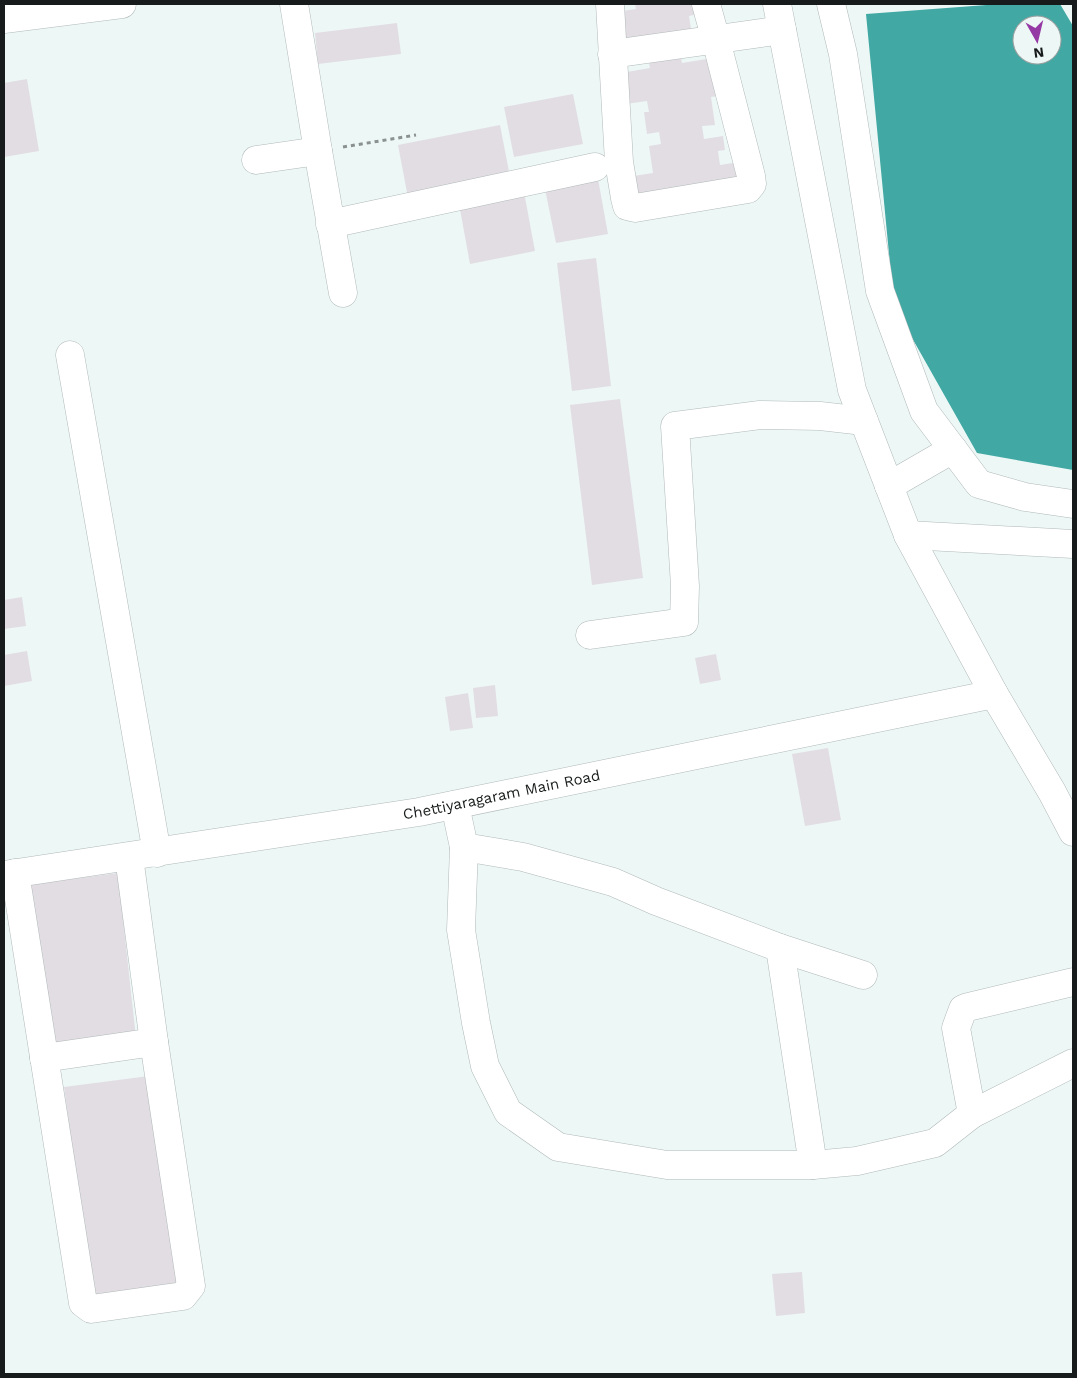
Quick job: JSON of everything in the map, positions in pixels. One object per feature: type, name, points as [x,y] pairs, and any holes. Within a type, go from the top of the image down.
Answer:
[{"type":"street","points":[[4,19],[122,4]]},
{"type":"street","points":[[294,4],[343,293]]},
{"type":"street","points":[[610,4],[618,162],[625,198],[628,206],[635,208],[748,189],[752,184],[706,4]]},
{"type":"street","points":[[831,4],[843,54],[880,291],[924,411],[979,484],[1025,497],[1073,504]]},
{"type":"street","points":[[612,54],[716,40],[779,17],[852,390],[908,535],[994,694],[1063,789],[1073,832]]},
{"type":"street","points":[[256,160],[318,151]]},
{"type":"street","points":[[330,224],[595,166]]},
{"type":"street","points":[[70,355],[157,853]]},
{"type":"street","points":[[590,636],[684,622],[685,586],[675,426],[760,415],[820,416],[864,421]]},
{"type":"street","points":[[889,486],[952,449]]},
{"type":"street","points":[[908,535],[1073,544]]},
{"type":"street","name":"Chettiyaragaram Main Road","points":[[10,874],[419,812],[994,694]]},
{"type":"street","points":[[455,805],[464,847],[460,930],[485,1066],[508,1112],[558,1147],[667,1165],[812,1165],[858,1161],[935,1143],[972,1114],[1073,1063]]},
{"type":"street","points":[[464,847],[523,857],[613,882],[656,901],[780,948],[863,976]]},
{"type":"street","points":[[10,874],[44,1058],[83,1303],[90,1309],[183,1296],[191,1286],[154,1042],[129,857]]},
{"type":"street","points":[[780,948],[812,1165]]},
{"type":"street","points":[[972,1114],[956,1028],[963,1009],[1073,982]]},
{"type":"street","points":[[44,1058],[154,1042]]},
{"type":"path","points":[[318,151],[416,135]]},
{"type":"water","points":[[1000,4],[1060,4],[1073,26],[1073,470],[977,453],[894,306],[866,14]]},
{"type":"building","points":[[635,4],[697,4],[698,14],[689,16],[692,36],[620,47],[615,12],[636,9]]},
{"type":"building","points":[[397,23],[401,54],[318,64],[315,33]]},
{"type":"building","points":[[719,57],[725,95],[711,97],[715,125],[702,126],[704,139],[723,136],[725,150],[718,151],[720,165],[746,161],[750,184],[631,203],[627,177],[653,173],[649,146],[661,144],[659,132],[647,134],[644,112],[649,112],[647,101],[626,104],[621,73],[650,68],[649,63],[681,58],[682,63]]},
{"type":"building","points":[[27,79],[39,151],[4,157],[4,83]]},
{"type":"building","points":[[573,94],[583,144],[514,157],[504,107]]},
{"type":"building","points":[[500,125],[511,182],[409,203],[398,145]]},
{"type":"building","points":[[598,179],[608,234],[556,243],[545,189]]},
{"type":"building","points":[[524,192],[535,251],[470,264],[459,204]]},
{"type":"building","points":[[596,258],[611,386],[572,391],[557,263]]},
{"type":"building","points":[[620,399],[643,578],[592,585],[570,405]]},
{"type":"building","points":[[22,597],[26,626],[4,629],[4,600]]},
{"type":"building","points":[[27,651],[32,681],[4,686],[4,655]]},
{"type":"building","points":[[716,654],[721,680],[700,684],[695,658]]},
{"type":"building","points":[[495,685],[498,716],[476,718],[473,688]]},
{"type":"building","points":[[468,693],[473,728],[450,731],[445,697]]},
{"type":"building","points":[[828,748],[841,820],[805,826],[792,754]]},
{"type":"building","points":[[118,873],[136,1038],[52,1047],[27,885]]},
{"type":"building","points":[[149,1076],[179,1289],[93,1301],[64,1087]]},
{"type":"building","points":[[802,1272],[805,1313],[776,1316],[772,1274]]}]
